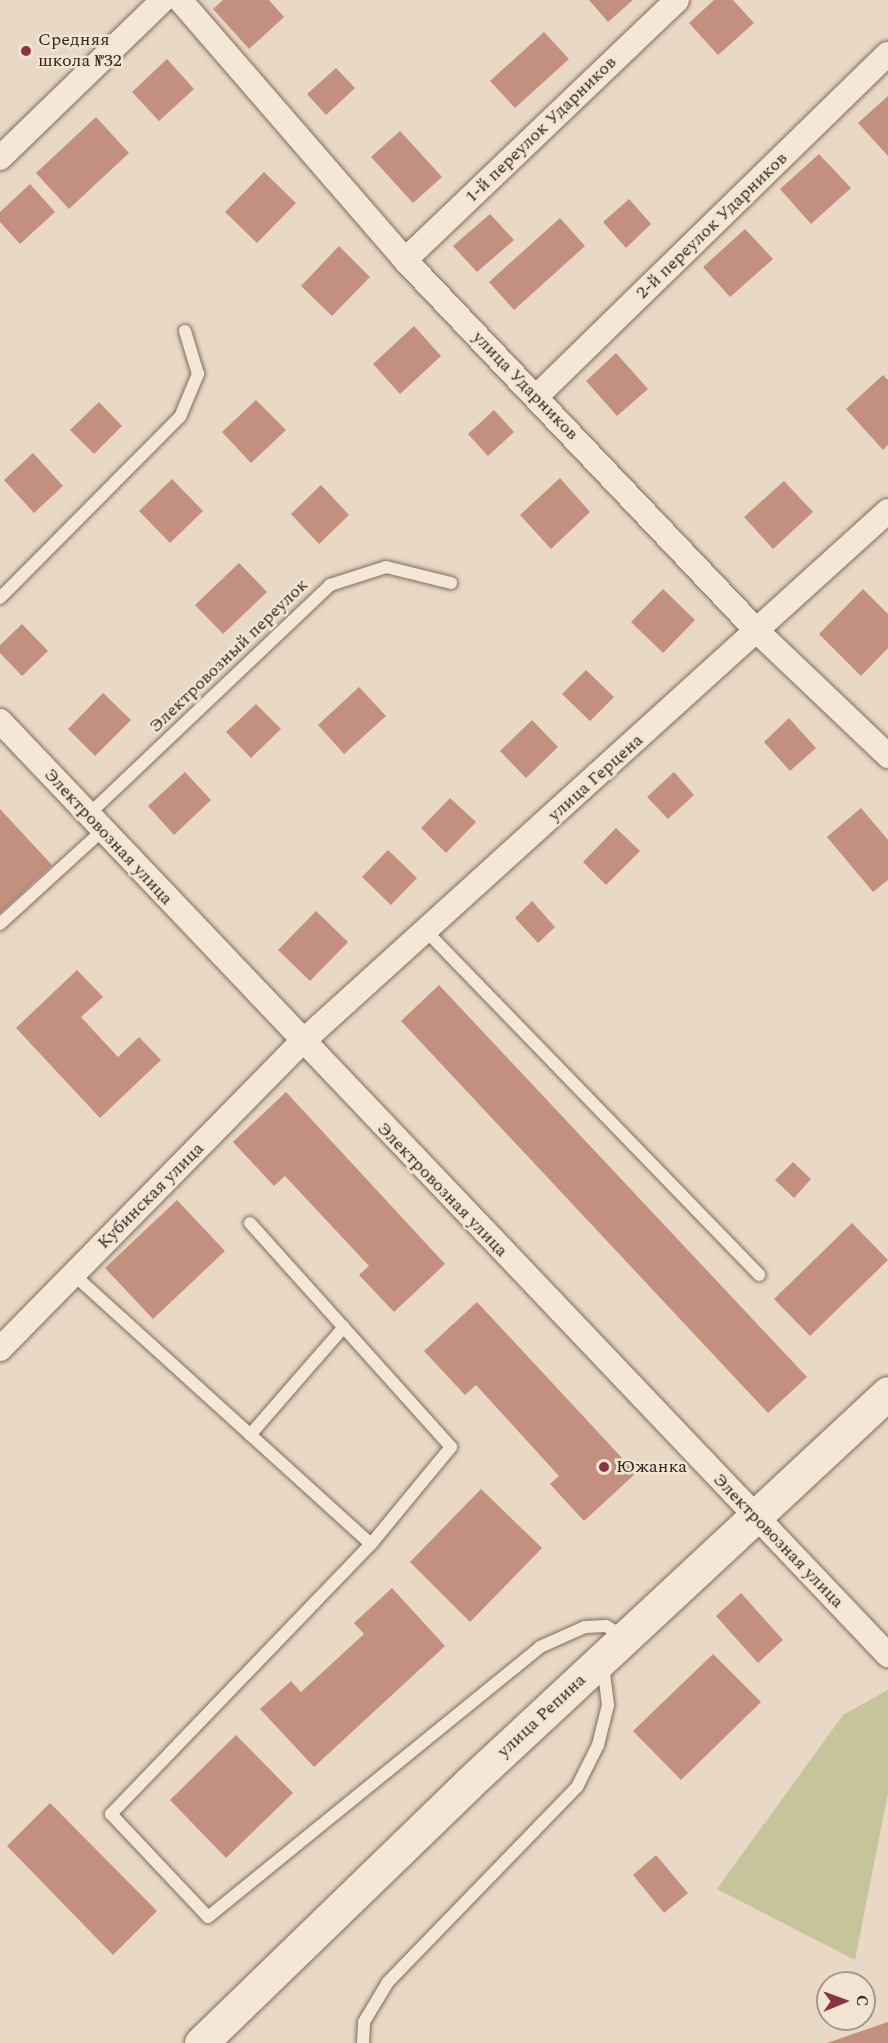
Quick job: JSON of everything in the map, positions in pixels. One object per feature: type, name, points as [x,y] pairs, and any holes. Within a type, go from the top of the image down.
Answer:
[{"type":"main road","name":"улица Репина","points":[[201,2043],[602,1660],[888,1393]]},
{"type":"street","points":[[0,158],[163,0]]},
{"type":"street","name":"улица Ударников","points":[[180,0],[405,260],[758,632],[888,756]]},
{"type":"street","name":"1-й переулок Ударников","points":[[405,260],[677,0]]},
{"type":"street","name":"2-й переулок Ударников","points":[[536,397],[888,54]]},
{"type":"street","name":"улица Герцена","points":[[301,1043],[758,632],[888,511]]},
{"type":"street","name":"Электровозная улица","points":[[0,721],[301,1043],[888,1655]]},
{"type":"street","name":"Кубинская улица","points":[[0,1349],[301,1043]]},
{"type":"lane","points":[[0,598],[180,417],[198,374],[184,331]]},
{"type":"lane","name":"Электровозный переулок","points":[[0,924],[95,823],[330,585],[386,567],[451,583]]},
{"type":"lane","points":[[426,931],[759,1275]]},
{"type":"lane","points":[[250,1222],[451,1447],[371,1544],[111,1814],[208,1917],[540,1647],[585,1627],[606,1626],[627,1638]]},
{"type":"lane","points":[[74,1274],[371,1544]]},
{"type":"lane","points":[[250,1435],[344,1328]]},
{"type":"lane","points":[[363,2043],[364,2022],[388,1982],[578,1787],[598,1745],[608,1705],[602,1660]]},
{"type":"shaded area","points":[[888,1690],[888,1793],[855,1960],[717,1889],[843,1715]]},
{"type":"building","points":[[223,0],[269,0],[284,17],[249,49],[213,9]]},
{"type":"building","points":[[589,0],[633,0],[608,22]]},
{"type":"building","points":[[714,0],[733,0],[754,23],[718,55],[689,23]]},
{"type":"building","points":[[544,32],[569,59],[515,108],[490,81]]},
{"type":"building","points":[[167,59],[194,89],[159,121],[132,92]]},
{"type":"building","points":[[336,68],[355,88],[326,115],[307,94]]},
{"type":"building","points":[[888,96],[888,156],[858,123]]},
{"type":"building","points":[[96,117],[129,153],[69,209],[36,173]]},
{"type":"building","points":[[400,131],[442,177],[413,203],[371,157]]},
{"type":"building","points":[[819,154],[851,188],[811,224],[780,189]]},
{"type":"building","points":[[264,172],[296,203],[257,243],[225,212]]},
{"type":"building","points":[[30,184],[55,212],[20,244],[0,222],[0,212]]},
{"type":"building","points":[[629,199],[651,224],[626,248],[603,222]]},
{"type":"building","points":[[490,214],[514,240],[477,272],[453,246]]},
{"type":"building","points":[[560,218],[585,246],[514,310],[489,282]]},
{"type":"building","points":[[745,229],[773,259],[730,297],[703,267]]},
{"type":"building","points":[[339,246],[370,277],[332,316],[301,286]]},
{"type":"building","points":[[414,326],[441,356],[400,394],[373,364]]},
{"type":"building","points":[[616,353],[648,389],[617,416],[586,381]]},
{"type":"building","points":[[883,375],[888,380],[888,445],[883,450],[846,409]]},
{"type":"building","points":[[256,400],[286,430],[251,463],[222,432]]},
{"type":"building","points":[[99,402],[122,426],[94,454],[70,430]]},
{"type":"building","points":[[494,410],[514,432],[488,456],[468,434]]},
{"type":"building","points":[[33,453],[63,486],[34,513],[4,480]]},
{"type":"building","points":[[560,478],[590,512],[551,549],[520,515]]},
{"type":"building","points":[[172,479],[203,511],[170,543],[139,511]]},
{"type":"building","points":[[784,481],[813,512],[773,549],[744,517]]},
{"type":"building","points":[[321,485],[349,515],[319,544],[291,514]]},
{"type":"building","points":[[239,563],[267,592],[223,634],[195,605]]},
{"type":"building","points":[[663,589],[695,620],[663,653],[631,622]]},
{"type":"building","points":[[863,589],[888,614],[888,648],[861,676],[819,634]]},
{"type":"building","points":[[22,624],[48,651],[22,676],[0,653],[0,645]]},
{"type":"building","points":[[586,670],[614,697],[590,721],[562,694]]},
{"type":"building","points":[[359,687],[386,716],[344,754],[318,725]]},
{"type":"building","points":[[103,693],[131,720],[95,756],[68,729]]},
{"type":"building","points":[[256,704],[281,729],[251,758],[226,732]]},
{"type":"building","points":[[789,718],[816,748],[790,771],[764,742]]},
{"type":"building","points":[[532,720],[558,747],[526,778],[500,751]]},
{"type":"building","points":[[185,772],[211,800],[174,835],[148,806]]},
{"type":"building","points":[[674,772],[694,795],[668,819],[647,797]]},
{"type":"building","points":[[450,798],[476,822],[446,853],[421,828]]},
{"type":"building","points":[[861,808],[888,840],[888,880],[873,892],[827,837]]},
{"type":"building","points":[[0,809],[52,865],[0,913]]},
{"type":"building","points":[[616,828],[640,851],[606,885],[583,862]]},
{"type":"building","points":[[388,850],[417,878],[391,905],[362,877]]},
{"type":"building","points":[[532,901],[555,927],[538,943],[515,918]]},
{"type":"building","points":[[316,911],[348,942],[310,981],[278,950]]},
{"type":"building","points":[[77,970],[103,997],[81,1017],[118,1057],[139,1037],[161,1060],[100,1118],[16,1028]]},
{"type":"building","points":[[439,985],[807,1377],[768,1413],[401,1021]]},
{"type":"building","points":[[286,1092],[445,1264],[394,1312],[359,1275],[369,1266],[285,1176],[274,1186],[233,1142]]},
{"type":"building","points":[[793,1162],[811,1179],[794,1198],[775,1180]]},
{"type":"building","points":[[177,1200],[225,1251],[153,1319],[105,1268]]},
{"type":"building","points":[[852,1223],[888,1260],[810,1336],[774,1299]]},
{"type":"building","points":[[477,1302],[636,1473],[584,1521],[550,1484],[559,1476],[476,1385],[465,1395],[424,1351]]},
{"type":"building","points":[[481,1489],[542,1548],[470,1622],[410,1562]]},
{"type":"building","points":[[392,1588],[445,1646],[314,1767],[260,1709],[291,1681],[301,1692],[364,1634],[354,1623]]},
{"type":"building","points":[[741,1593],[783,1640],[758,1663],[716,1616]]},
{"type":"building","points":[[713,1654],[761,1702],[681,1780],[633,1731]]},
{"type":"building","points":[[236,1735],[293,1793],[226,1858],[170,1800]]},
{"type":"building","points":[[50,1803],[157,1911],[113,1955],[7,1846]]},
{"type":"building","points":[[656,1855],[688,1893],[664,1913],[633,1875]]},
{"type":"building","points":[[888,2022],[888,2043],[827,2043],[862,2031],[876,2031],[876,2026]]},
{"type":"place","name":"Средняя школа №32","points":[[26,51]]},
{"type":"place","name":"Южанка","points":[[604,1467]]}]
